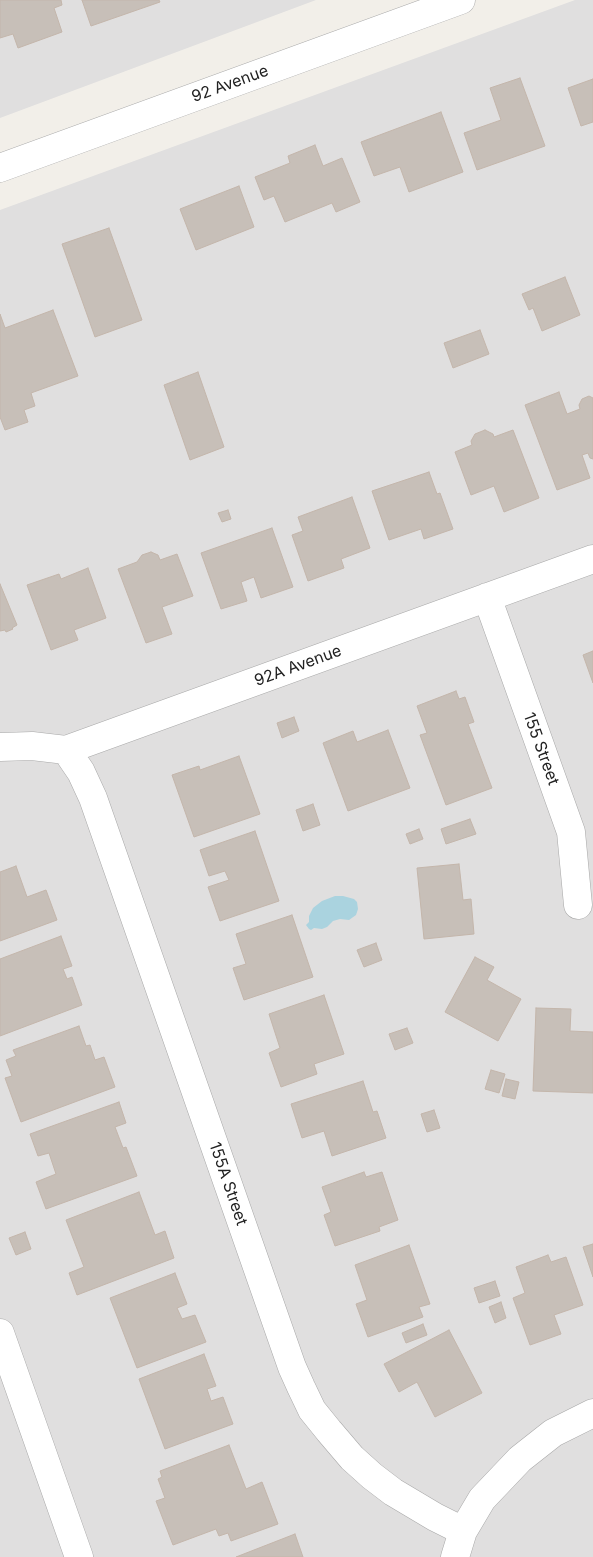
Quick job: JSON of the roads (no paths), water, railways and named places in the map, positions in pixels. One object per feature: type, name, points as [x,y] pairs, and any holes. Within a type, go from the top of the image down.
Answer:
[{"type":"street","name":"92 Avenue","points":[[0,168],[461,0]]},
{"type":"street","name":"92A Avenue","points":[[0,747],[32,746],[66,750],[593,559]]},
{"type":"street","name":"155 Street","points":[[488,597],[571,832],[578,905]]},
{"type":"street","name":"155A Street","points":[[66,750],[93,798],[300,1387],[312,1410],[328,1431],[352,1458],[372,1476],[393,1492],[463,1531]]},
{"type":"street","points":[[0,1333],[78,1557]]},
{"type":"street","points":[[455,1557],[463,1531],[482,1499],[520,1459],[553,1433],[593,1413]]},
{"type":"water","points":[[335,896],[354,899],[357,902],[358,909],[356,915],[349,920],[340,919],[333,921],[322,929],[309,929],[306,925],[309,922],[309,916],[313,908],[322,901]]}]
